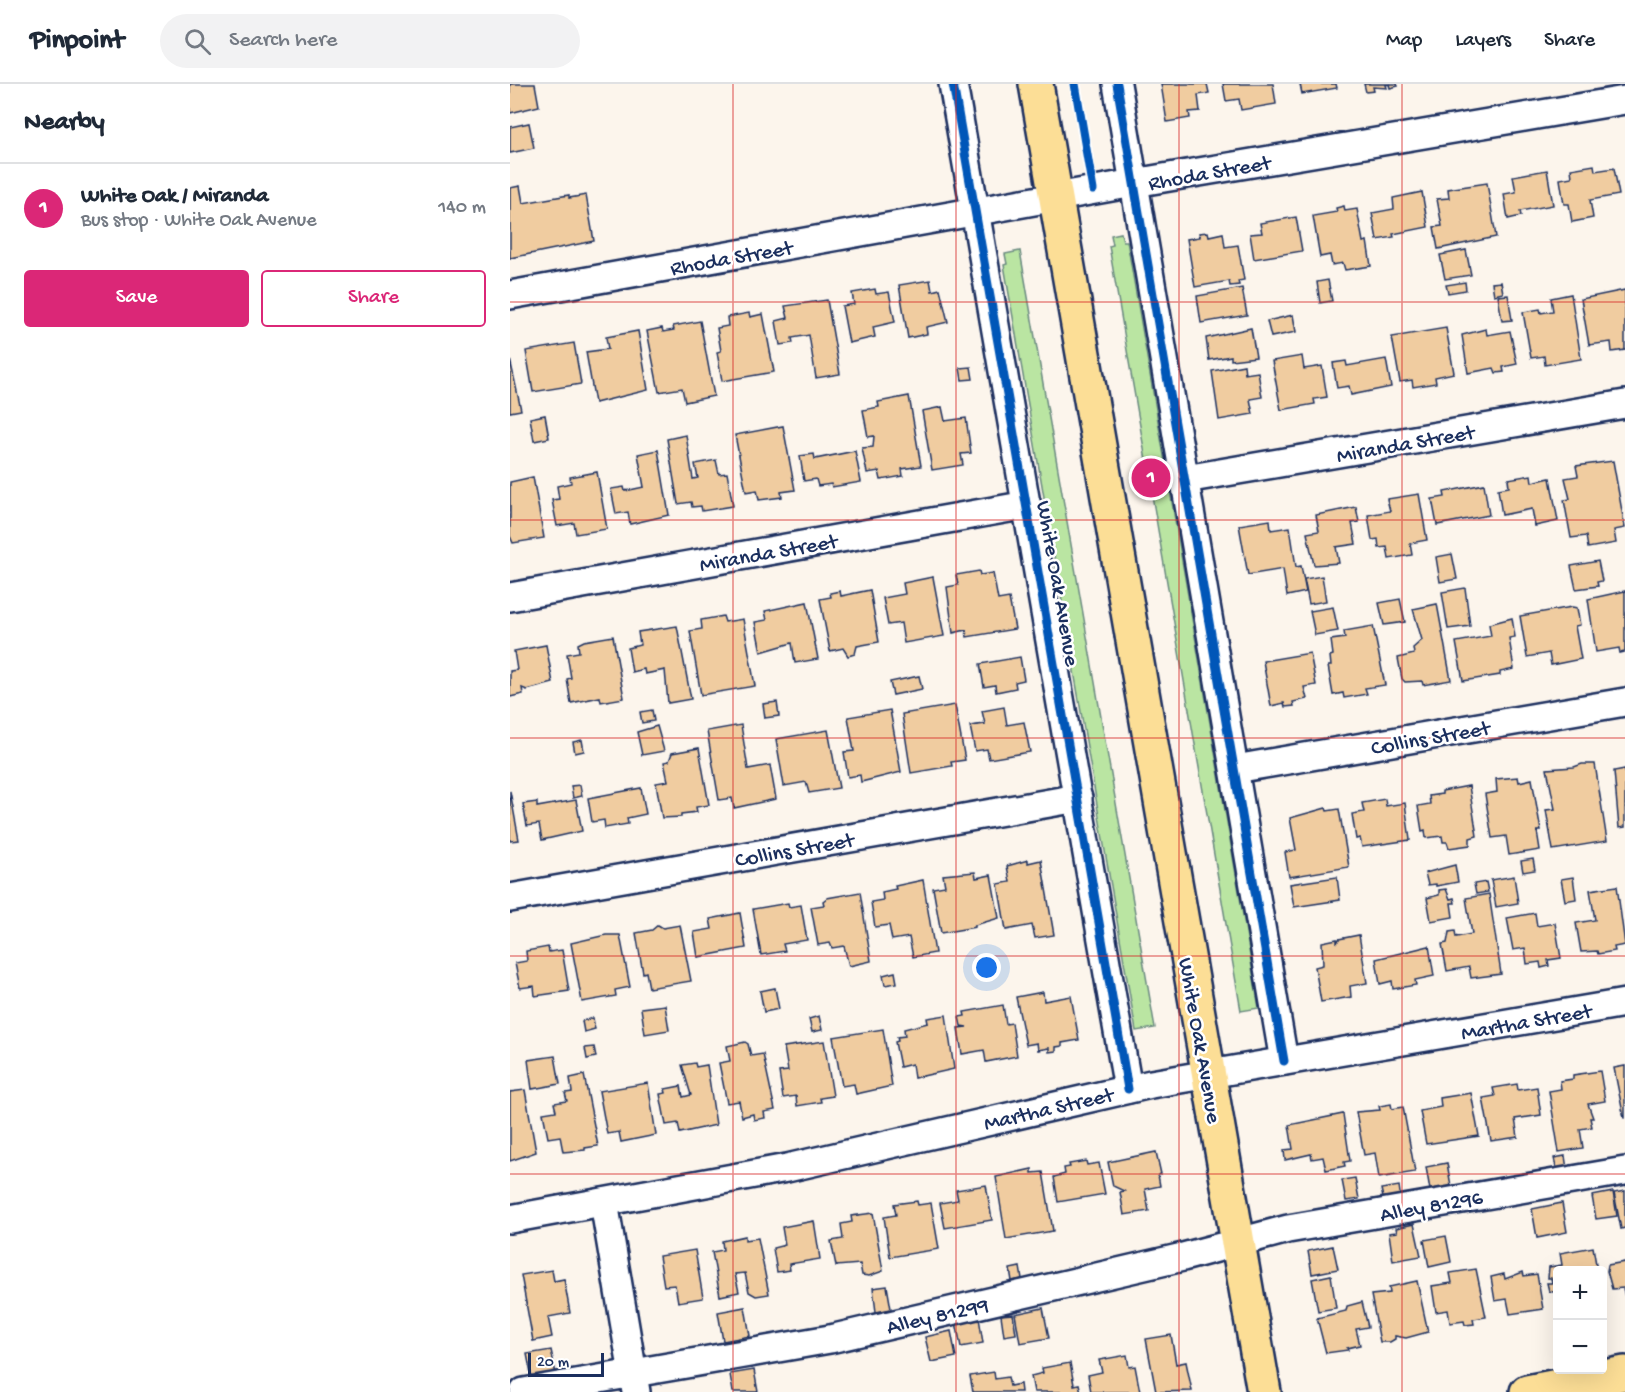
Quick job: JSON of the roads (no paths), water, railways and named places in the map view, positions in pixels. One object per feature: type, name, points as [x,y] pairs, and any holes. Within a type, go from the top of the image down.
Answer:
[{"type":"main road","name":"White Oak Avenue","points":[[1036,84],[1264,1392]]},
{"type":"main road","points":[[1527,1392],[1625,1373]]},
{"type":"street","name":"White Oak Avenue","points":[[953,84],[1128,1089]]},
{"type":"street","points":[[1117,84],[1284,1061]]},
{"type":"street","name":"Rhoda Street","points":[[510,295],[1134,183],[1625,100]]},
{"type":"street","name":"Miranda Street","points":[[1185,479],[1625,404]]},
{"type":"street","name":"Miranda Street","points":[[510,597],[1027,505]]},
{"type":"street","name":"Collins Street","points":[[1235,770],[1625,702]]},
{"type":"street","name":"Collins Street","points":[[510,898],[1078,798]]},
{"type":"street","name":"Martha Street","points":[[510,1219],[788,1168],[1128,1089],[1625,1004]]},
{"type":"street","name":"Alley 81296","points":[[1239,1243],[1288,1229],[1625,1171]]},
{"type":"street","points":[[604,1203],[634,1383]]},
{"type":"street","name":"Alley 81299","points":[[525,1392],[634,1383],[1239,1243]]},
{"type":"place","name":"White Oak / Miranda","points":[[1151,478]]}]
